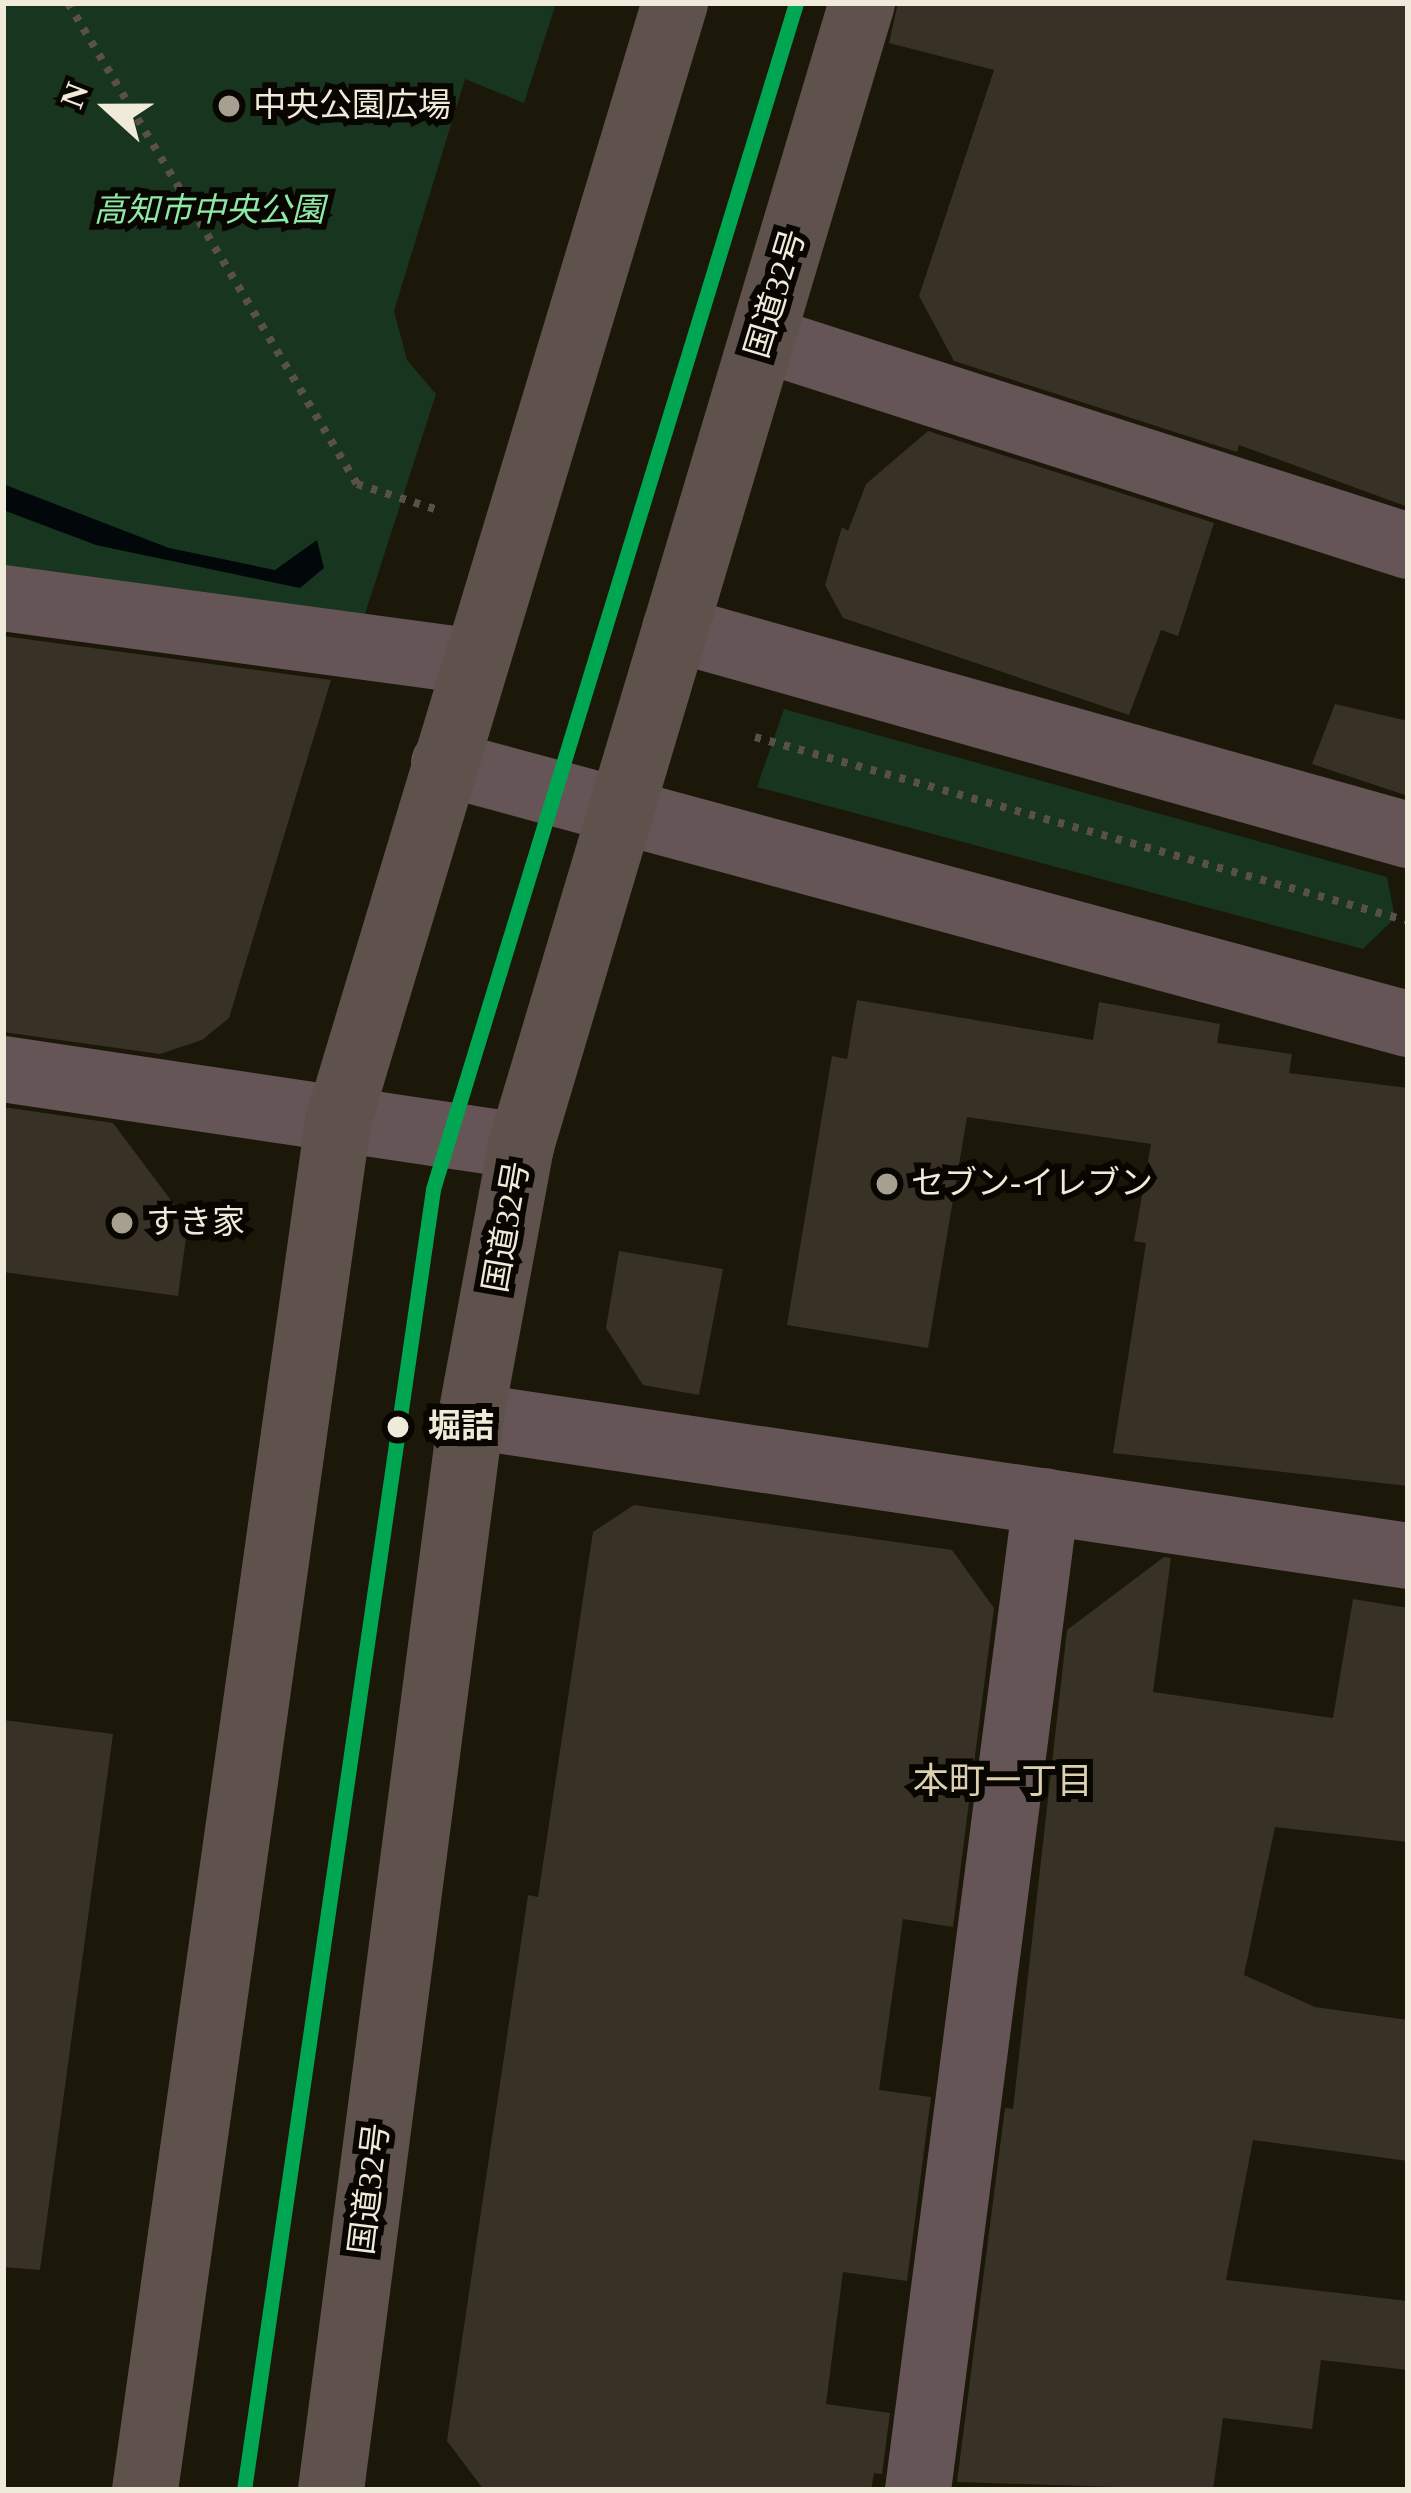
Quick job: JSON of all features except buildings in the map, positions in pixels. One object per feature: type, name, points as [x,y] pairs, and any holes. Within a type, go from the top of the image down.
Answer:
[{"type":"highway","points":[[145,2490],[338,1122],[674,3]]},
{"type":"highway","name":"国道32号","points":[[331,2490],[471,1416],[521,1146],[862,3]]},
{"type":"street","points":[[763,339],[1408,545]]},
{"type":"street","points":[[3,598],[476,662]]},
{"type":"street","points":[[675,628],[1408,835]]},
{"type":"street","points":[[444,763],[1408,1024]]},
{"type":"street","points":[[3,1069],[521,1146]]},
{"type":"street","points":[[471,1416],[1408,1556]]},
{"type":"street","points":[[918,2490],[1046,1501]]},
{"type":"path","points":[[68,3],[357,484],[435,508]]},
{"type":"path","points":[[755,737],[1408,921]]},
{"type":"green space","name":"高知市中央公園","points":[[3,3],[556,3],[524,103],[465,79],[394,311],[407,360],[436,394],[364,617],[3,572]]},
{"type":"green space","points":[[784,709],[1387,877],[1395,918],[1363,949],[757,787]]},
{"type":"shaded area","points":[[3,484],[169,548],[275,570],[317,540],[324,568],[300,588],[96,545],[3,510]]},
{"type":"transit line","points":[[244,2490],[433,1189],[796,3]]},
{"type":"place","name":"中央公園広場","points":[[229,106]]},
{"type":"place","name":"セブン-イレブン","points":[[887,1184]]},
{"type":"place","name":"すき家","points":[[122,1223]]},
{"type":"place","name":"堀詰","points":[[398,1427]]},
{"type":"district","name":"本町一丁目","points":[[1003,1782]]}]
